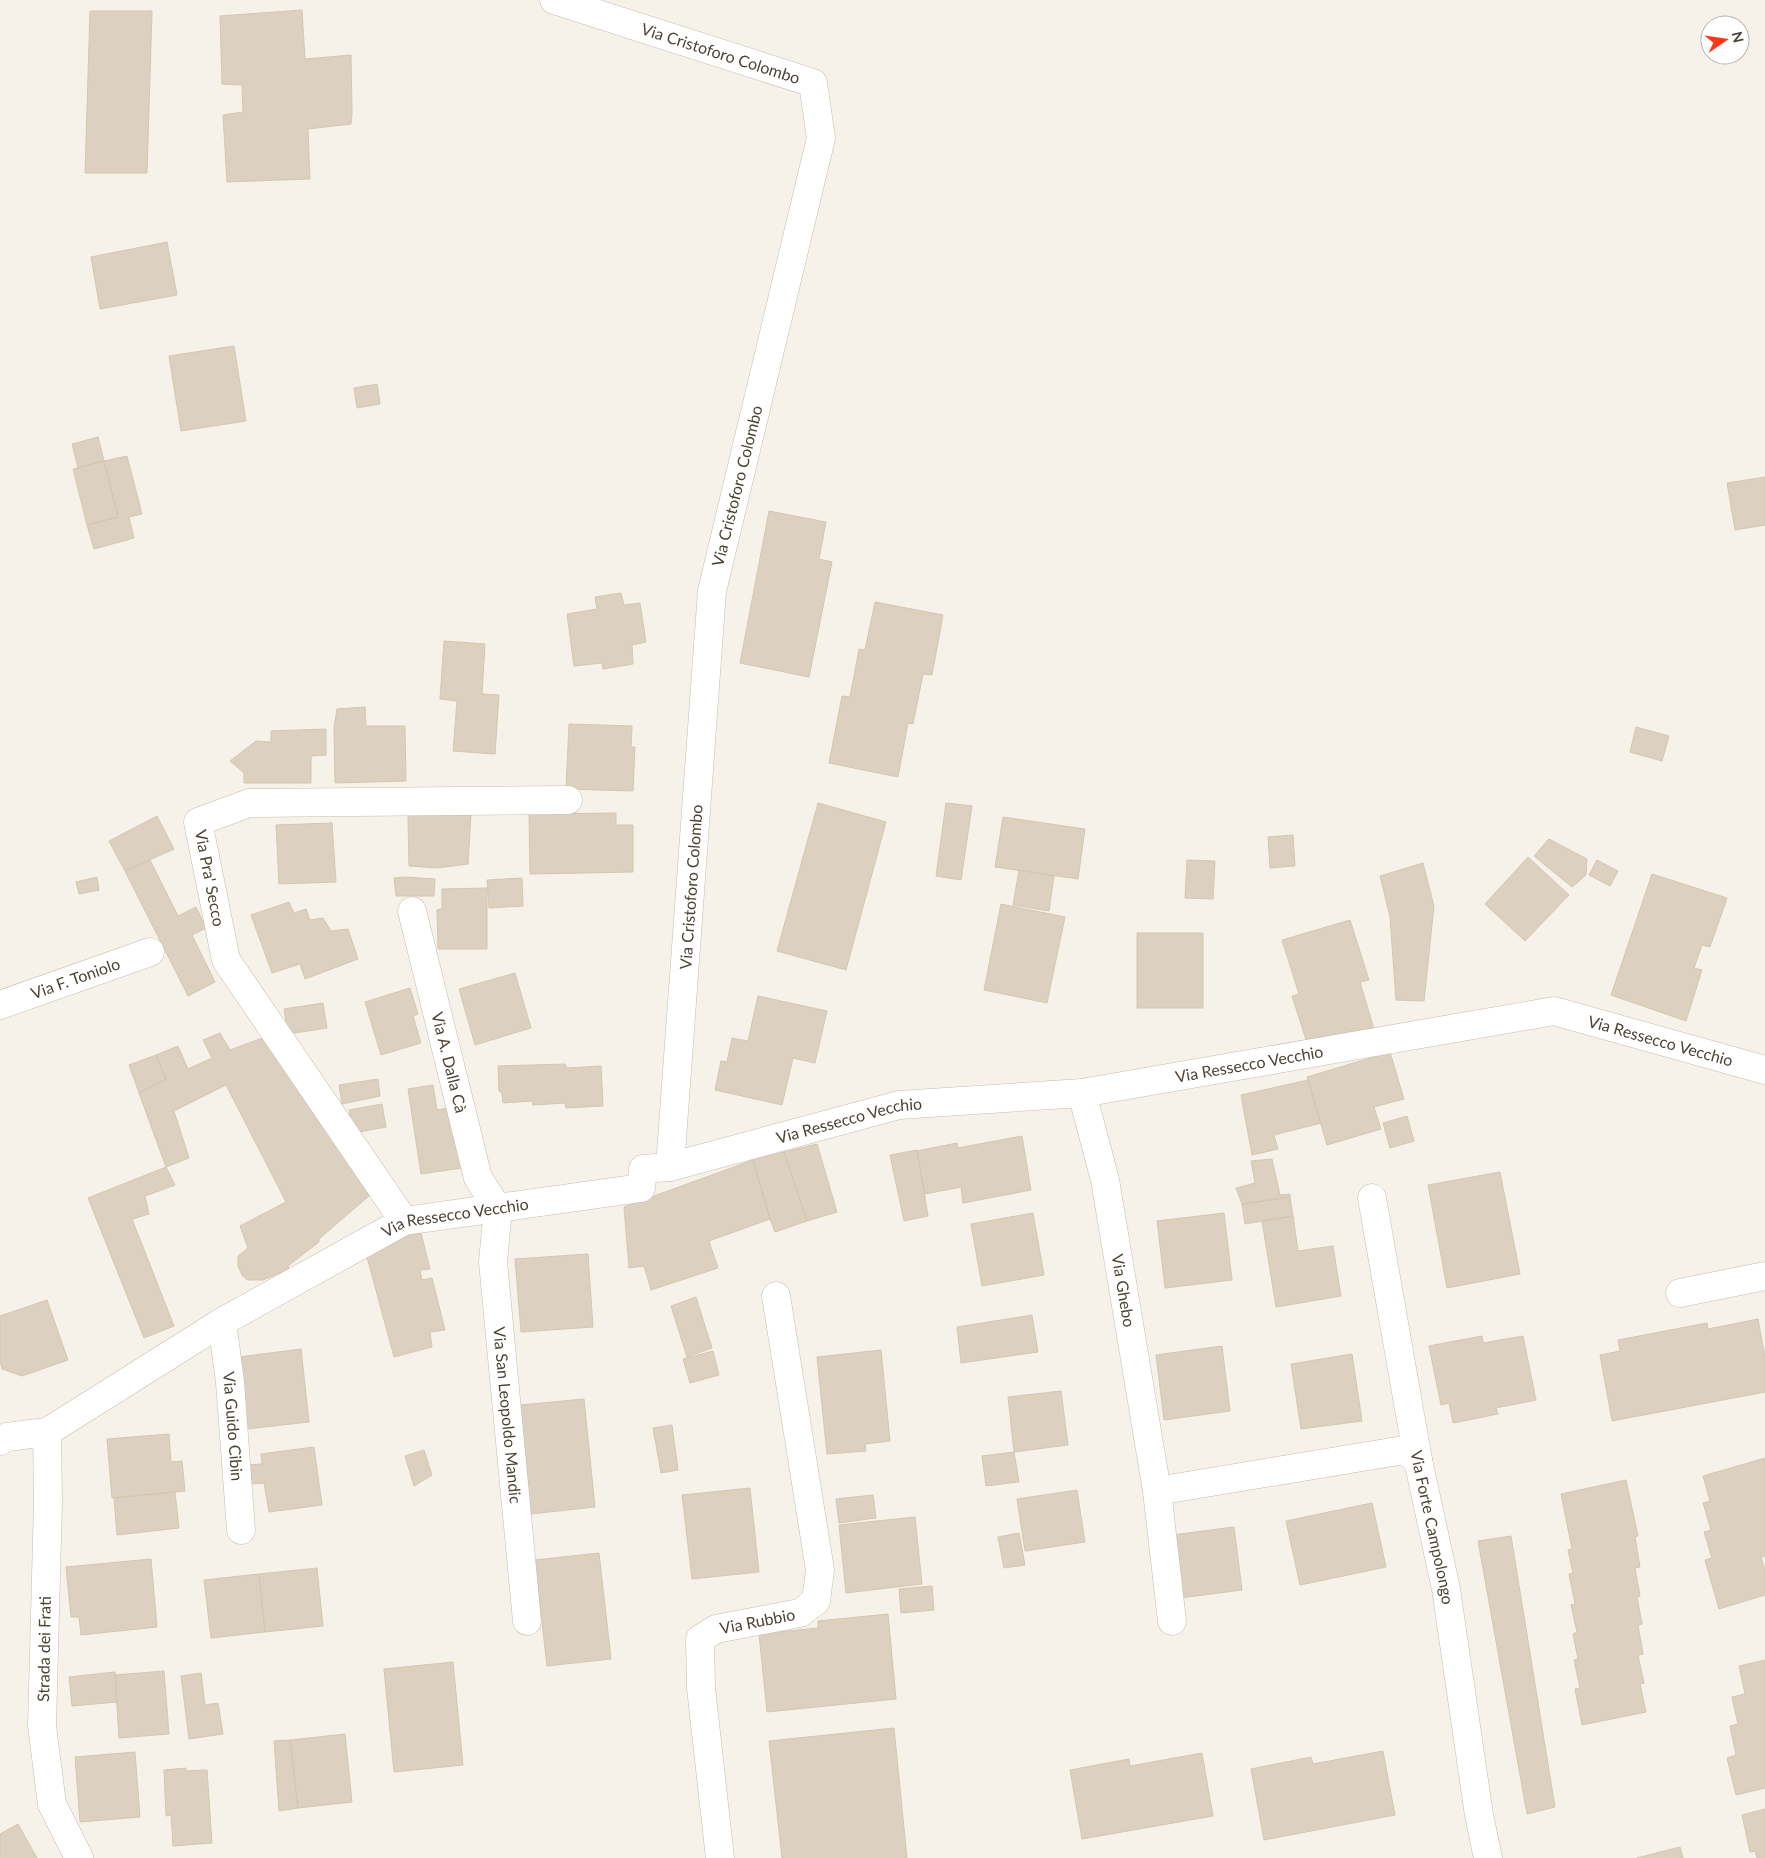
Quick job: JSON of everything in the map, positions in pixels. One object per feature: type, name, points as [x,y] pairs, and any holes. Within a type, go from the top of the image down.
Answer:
[{"type":"street","name":"Via Cristoforo Colombo","points":[[554,0],[813,83],[821,138],[712,591],[670,1167]]},
{"type":"street","name":"Via Pra' Secco","points":[[404,1221],[226,960],[198,822],[250,803],[568,800]]},
{"type":"street","name":"Via A. Dalla Cà","points":[[412,911],[478,1178],[498,1209]]},
{"type":"street","name":"Via F. Toniolo","points":[[0,1005],[150,952]]},
{"type":"street","name":"Via Ressecco Vecchio","points":[[0,1441],[7,1437],[47,1432],[222,1322],[404,1221],[640,1188],[643,1169],[670,1167],[899,1105],[1082,1093],[1554,1011],[1765,1070]]},
{"type":"street","name":"Via Ghebo","points":[[1082,1093],[1105,1180],[1157,1491],[1172,1621]]},
{"type":"street","name":"Via Forte Campolongo","points":[[1372,1198],[1418,1460],[1446,1589],[1479,1816],[1488,1858]]},
{"type":"street","name":"Via San Leopoldo Mandic","points":[[498,1209],[493,1262],[527,1621]]},
{"type":"street","points":[[1680,1292],[1765,1276]]},
{"type":"street","name":"Via Rubbio","points":[[720,1858],[701,1688],[700,1639],[716,1629],[800,1613],[816,1601],[820,1570],[776,1296]]},
{"type":"street","name":"Via Guido Cibin","points":[[222,1322],[230,1382],[241,1530]]},
{"type":"street","name":"Strada dei Frati","points":[[47,1432],[48,1502],[42,1726],[52,1804],[79,1858]]},
{"type":"street","points":[[1157,1491],[1404,1450],[1418,1460]]},
{"type":"building","points":[[302,10],[305,59],[351,55],[351,124],[308,129],[310,179],[227,182],[223,115],[243,112],[242,85],[222,84],[220,16]]},
{"type":"building","points":[[90,11],[152,11],[147,173],[85,173]]},
{"type":"building","points":[[167,242],[177,295],[100,309],[91,257]]},
{"type":"building","points":[[234,346],[246,421],[181,431],[169,356]]},
{"type":"building","points":[[377,384],[380,404],[357,408],[354,388]]},
{"type":"building","points":[[98,437],[104,461],[78,468],[72,444]]},
{"type":"building","points":[[127,456],[142,514],[129,517],[134,538],[94,549],[87,525],[118,517],[104,461]]},
{"type":"building","points":[[104,461],[118,517],[87,525],[73,469]]},
{"type":"building","points":[[1765,477],[1765,525],[1735,530],[1727,483]]},
{"type":"building","points":[[769,511],[826,522],[819,559],[832,562],[809,677],[740,663]]},
{"type":"building","points":[[621,593],[624,605],[640,603],[646,642],[632,645],[633,664],[603,669],[602,663],[574,666],[567,614],[597,609],[595,597]]},
{"type":"building","points":[[875,602],[943,615],[932,675],[923,674],[913,724],[908,723],[898,777],[829,763],[842,696],[850,697],[859,649],[865,650]]},
{"type":"building","points":[[444,641],[485,644],[482,694],[499,695],[495,754],[453,751],[457,701],[440,699]]},
{"type":"building","points":[[365,707],[366,726],[405,726],[406,781],[335,783],[334,727],[337,709]]},
{"type":"building","points":[[569,724],[632,726],[631,747],[635,747],[633,791],[566,789]]},
{"type":"building","points":[[1636,727],[1669,736],[1662,761],[1630,752]]},
{"type":"building","points":[[326,729],[326,755],[311,756],[311,783],[244,783],[244,773],[230,761],[256,741],[271,742],[271,731]]},
{"type":"building","points":[[818,803],[886,822],[846,970],[777,951]]},
{"type":"building","points":[[946,803],[972,806],[961,880],[936,876]]},
{"type":"building","points":[[616,813],[616,825],[633,825],[633,872],[530,874],[529,814]]},
{"type":"building","points":[[471,814],[468,864],[437,868],[409,866],[408,815]]},
{"type":"building","points":[[157,816],[174,849],[125,871],[109,841]]},
{"type":"building","points":[[1003,817],[1085,829],[1078,879],[995,867]]},
{"type":"building","points":[[332,823],[336,882],[279,884],[276,825]]},
{"type":"building","points":[[1293,835],[1295,866],[1270,868],[1268,837]]},
{"type":"building","points":[[1549,839],[1587,859],[1586,875],[1572,887],[1534,856]]},
{"type":"building","points":[[1528,857],[1569,895],[1525,941],[1485,904]]},
{"type":"building","points":[[150,860],[178,916],[196,907],[206,928],[192,935],[215,982],[188,996],[125,871]]},
{"type":"building","points":[[1187,860],[1215,861],[1213,899],[1185,898]]},
{"type":"building","points":[[1597,860],[1618,871],[1610,886],[1589,875]]},
{"type":"building","points":[[1423,863],[1434,906],[1424,1001],[1396,1000],[1390,917],[1380,876]]},
{"type":"building","points":[[1019,870],[1054,876],[1049,911],[1013,905]]},
{"type":"building","points":[[1652,874],[1727,898],[1710,947],[1702,945],[1694,968],[1702,970],[1686,1021],[1611,995]]},
{"type":"building","points":[[97,877],[99,890],[79,894],[76,882]]},
{"type":"building","points":[[394,878],[435,879],[434,896],[396,896]]},
{"type":"building","points":[[522,878],[523,906],[489,908],[487,880]]},
{"type":"building","points":[[487,888],[487,949],[438,949],[437,910],[442,909],[442,889]]},
{"type":"building","points":[[289,902],[294,913],[306,909],[310,920],[323,918],[331,931],[348,929],[358,959],[305,979],[300,964],[272,973],[251,915]]},
{"type":"building","points":[[1001,904],[1065,917],[1047,1003],[984,990]]},
{"type":"building","points":[[1350,920],[1369,980],[1360,982],[1374,1029],[1309,1049],[1292,996],[1299,994],[1282,940]]},
{"type":"building","points":[[1137,933],[1203,933],[1203,1008],[1137,1008]]},
{"type":"building","points":[[515,973],[531,1028],[475,1045],[459,989]]},
{"type":"building","points":[[410,988],[418,1014],[413,1016],[421,1043],[381,1055],[365,1002]]},
{"type":"building","points":[[758,996],[827,1011],[815,1063],[793,1058],[782,1105],[715,1090],[721,1061],[727,1062],[732,1038],[748,1041]]},
{"type":"building","points":[[323,1003],[327,1028],[288,1034],[284,1009]]},
{"type":"building","points":[[220,1033],[230,1050],[268,1036],[369,1196],[319,1239],[319,1242],[288,1266],[289,1269],[263,1280],[247,1280],[242,1275],[238,1266],[238,1256],[248,1248],[240,1226],[286,1202],[226,1085],[174,1111],[189,1158],[166,1167],[139,1093],[166,1079],[156,1055],[178,1046],[188,1069],[212,1058],[203,1040]]},
{"type":"building","points":[[1390,1052],[1404,1099],[1374,1107],[1381,1129],[1327,1145],[1307,1077]]},
{"type":"building","points":[[156,1055],[166,1079],[139,1093],[129,1065]]},
{"type":"building","points":[[565,1064],[567,1068],[601,1066],[603,1106],[566,1108],[565,1103],[533,1105],[532,1101],[503,1103],[502,1093],[499,1091],[498,1066]]},
{"type":"building","points":[[378,1079],[380,1096],[342,1104],[339,1085]]},
{"type":"building","points":[[1308,1080],[1321,1123],[1274,1135],[1278,1149],[1252,1155],[1241,1095]]},
{"type":"building","points":[[433,1085],[437,1110],[454,1107],[462,1168],[421,1174],[408,1089]]},
{"type":"building","points":[[382,1104],[386,1127],[353,1133],[349,1110]]},
{"type":"building","points":[[1407,1116],[1414,1141],[1390,1148],[1383,1123]]},
{"type":"building","points":[[1022,1136],[1031,1190],[963,1203],[961,1187],[925,1194],[917,1151],[957,1143],[958,1148]]},
{"type":"building","points":[[817,1144],[837,1212],[807,1221],[784,1152]]},
{"type":"building","points":[[917,1150],[928,1216],[904,1221],[890,1155]]},
{"type":"building","points":[[784,1152],[807,1221],[775,1232],[753,1160]]},
{"type":"building","points":[[1272,1159],[1280,1195],[1290,1194],[1290,1197],[1242,1204],[1236,1188],[1255,1183],[1251,1161]]},
{"type":"building","points":[[753,1160],[770,1219],[709,1241],[718,1268],[651,1290],[644,1266],[629,1268],[624,1207]]},
{"type":"building","points":[[166,1167],[175,1185],[145,1196],[149,1214],[132,1219],[174,1326],[144,1338],[88,1198]]},
{"type":"building","points":[[1500,1172],[1520,1274],[1447,1288],[1428,1185]]},
{"type":"building","points":[[1290,1197],[1293,1216],[1245,1224],[1242,1204]]},
{"type":"building","points":[[1033,1213],[1044,1275],[982,1286],[971,1224]]},
{"type":"building","points":[[1224,1213],[1232,1280],[1165,1288],[1157,1221]]},
{"type":"building","points":[[1293,1216],[1298,1251],[1333,1246],[1341,1296],[1276,1307],[1262,1221]]},
{"type":"building","points":[[421,1233],[430,1269],[420,1270],[422,1280],[432,1278],[445,1330],[430,1332],[432,1347],[394,1357],[364,1246]]},
{"type":"building","points":[[588,1254],[593,1327],[521,1332],[515,1259]]},
{"type":"building","points":[[696,1297],[712,1348],[687,1357],[671,1306]]},
{"type":"building","points":[[47,1300],[68,1360],[22,1376],[2,1369],[0,1361],[0,1316]]},
{"type":"building","points":[[1032,1315],[1038,1352],[961,1363],[957,1327]]},
{"type":"building","points":[[1758,1319],[1765,1357],[1765,1392],[1612,1421],[1600,1355],[1620,1351],[1618,1340],[1707,1323],[1708,1329]]},
{"type":"building","points":[[1482,1336],[1483,1343],[1523,1336],[1536,1400],[1496,1408],[1498,1414],[1453,1423],[1449,1403],[1441,1405],[1429,1346]]},
{"type":"building","points":[[1222,1346],[1230,1411],[1164,1420],[1156,1355]]},
{"type":"building","points":[[301,1349],[309,1422],[247,1429],[239,1357]]},
{"type":"building","points":[[881,1350],[890,1441],[865,1444],[866,1451],[827,1454],[817,1357]]},
{"type":"building","points":[[713,1351],[719,1375],[690,1383],[683,1359]]},
{"type":"building","points":[[1352,1354],[1362,1421],[1301,1429],[1291,1364]]},
{"type":"building","points":[[1061,1391],[1068,1445],[1014,1452],[1008,1397]]},
{"type":"building","points":[[584,1399],[595,1507],[531,1514],[520,1405]]},
{"type":"building","points":[[672,1425],[678,1470],[661,1473],[653,1428]]},
{"type":"building","points":[[169,1434],[171,1462],[182,1461],[185,1491],[112,1498],[107,1439]]},
{"type":"building","points":[[314,1447],[322,1505],[269,1512],[264,1483],[249,1484],[247,1465],[262,1464],[261,1454]]},
{"type":"building","points":[[424,1450],[432,1475],[414,1486],[405,1456]]},
{"type":"building","points":[[1014,1452],[1019,1482],[986,1486],[982,1456]]},
{"type":"building","points":[[1765,1458],[1765,1556],[1761,1557],[1765,1570],[1765,1595],[1719,1609],[1705,1560],[1712,1558],[1704,1532],[1711,1530],[1703,1503],[1710,1501],[1703,1476]]},
{"type":"building","points":[[1626,1480],[1638,1536],[1635,1537],[1640,1567],[1635,1568],[1640,1596],[1637,1597],[1642,1624],[1638,1625],[1643,1654],[1638,1655],[1644,1683],[1640,1684],[1646,1712],[1582,1725],[1575,1689],[1580,1688],[1574,1660],[1578,1659],[1573,1634],[1577,1632],[1571,1605],[1575,1604],[1569,1574],[1573,1573],[1568,1550],[1572,1549],[1561,1494]]},
{"type":"building","points":[[750,1488],[759,1572],[692,1579],[682,1495]]},
{"type":"building","points":[[1077,1490],[1085,1542],[1025,1551],[1017,1499]]},
{"type":"building","points":[[175,1492],[179,1528],[117,1535],[114,1498]]},
{"type":"building","points":[[873,1495],[876,1518],[839,1523],[836,1499]]},
{"type":"building","points":[[1372,1503],[1386,1567],[1300,1585],[1286,1521]]},
{"type":"building","points":[[915,1517],[922,1584],[846,1593],[839,1525]]},
{"type":"building","points":[[1234,1527],[1242,1590],[1180,1598],[1172,1535]]},
{"type":"building","points":[[1019,1533],[1025,1565],[1004,1568],[998,1537]]},
{"type":"building","points":[[1511,1536],[1555,1807],[1527,1814],[1478,1541]]},
{"type":"building","points":[[599,1553],[611,1659],[547,1666],[535,1560]]},
{"type":"building","points":[[151,1559],[157,1627],[81,1635],[79,1617],[71,1617],[66,1567]]},
{"type":"building","points":[[317,1568],[323,1626],[265,1632],[259,1574]]},
{"type":"building","points":[[259,1574],[265,1632],[211,1638],[204,1580]]},
{"type":"building","points":[[932,1586],[934,1610],[901,1613],[899,1589]]},
{"type":"building","points":[[888,1614],[896,1699],[767,1712],[759,1634],[818,1628],[818,1621]]},
{"type":"building","points":[[1765,1660],[1765,1788],[1736,1795],[1727,1758],[1736,1755],[1730,1726],[1738,1724],[1732,1697],[1745,1694],[1739,1666]]},
{"type":"building","points":[[453,1662],[463,1765],[394,1772],[384,1669]]},
{"type":"building","points":[[164,1671],[169,1734],[119,1738],[115,1675]]},
{"type":"building","points":[[115,1672],[117,1702],[72,1706],[69,1677]]},
{"type":"building","points":[[201,1673],[205,1705],[218,1703],[223,1734],[189,1739],[181,1676]]},
{"type":"building","points":[[894,1728],[907,1858],[782,1858],[769,1741]]},
{"type":"building","points":[[345,1734],[352,1802],[298,1808],[290,1740]]},
{"type":"building","points":[[290,1740],[298,1808],[279,1811],[274,1741]]},
{"type":"building","points":[[1383,1751],[1395,1815],[1264,1840],[1251,1769],[1311,1757],[1313,1764]]},
{"type":"building","points":[[135,1752],[140,1817],[80,1822],[75,1757]]},
{"type":"building","points":[[1202,1753],[1213,1816],[1082,1839],[1070,1770],[1129,1759],[1130,1766]]},
{"type":"building","points":[[186,1768],[186,1771],[207,1770],[212,1843],[173,1846],[171,1815],[166,1816],[164,1770]]},
{"type":"building","points":[[1765,1809],[1765,1858],[1757,1858],[1755,1851],[1750,1852],[1742,1815]]},
{"type":"building","points":[[18,1824],[37,1858],[0,1858],[0,1834]]},
{"type":"building","points":[[1680,1847],[1683,1858],[1637,1858]]}]
